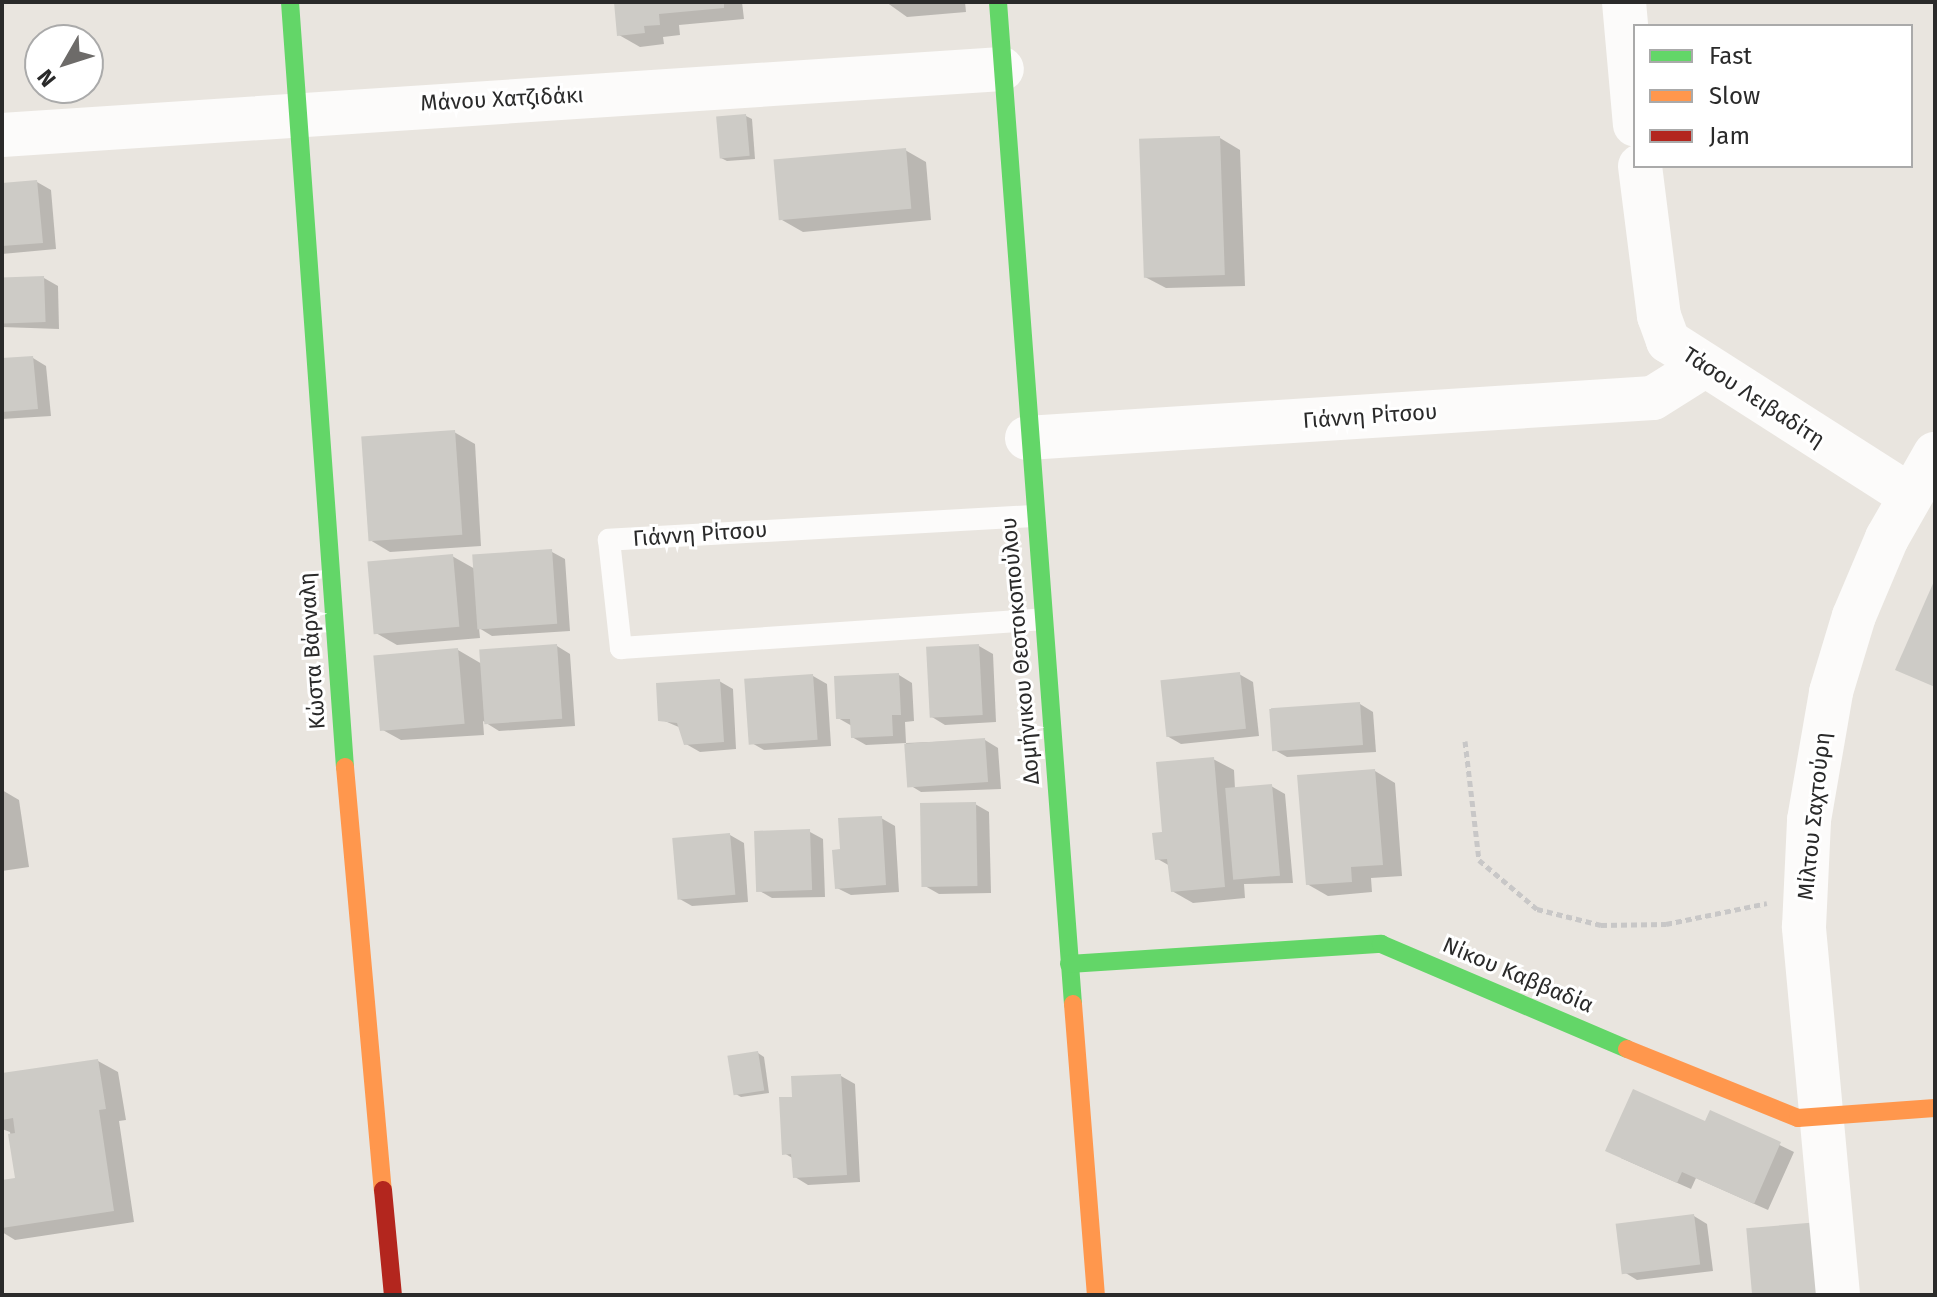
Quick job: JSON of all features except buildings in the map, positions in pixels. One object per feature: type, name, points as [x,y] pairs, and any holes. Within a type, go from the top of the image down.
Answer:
[{"type":"street","name":"Κώστα Βάρναλη","points":[[290,2],[347,789],[393,1295]]},
{"type":"street","name":"Δομήνικου Θεοτοκοπούλου","points":[[998,2],[1027,438],[1096,1295]]},
{"type":"street","points":[[1624,2],[1633,103]]},
{"type":"street","name":"Μάνου Χατζιδάκι","points":[[2,135],[296,112],[1002,69]]},
{"type":"street","name":"Τάσου Λειβαδίτη","points":[[1640,168],[1663,330],[1668,341],[1910,496]]},
{"type":"street","name":"Γιάννη Ρίτσου","points":[[1027,438],[1653,398],[1704,366]]},
{"type":"street","name":"Μίλτου Σαχτούρη","points":[[1838,1295],[1803,895],[1814,783],[1831,692],[1869,579],[1910,496],[1935,454]]},
{"type":"street","name":"Νίκου Καββαδία","points":[[1069,964],[1381,944],[1781,1114],[1821,1116],[1935,1108]]},
{"type":"lane","name":"Γιάννη Ρίτσου","points":[[1033,516],[609,540],[621,648],[1041,619]]},
{"type":"path","points":[[1465,741],[1479,860],[1537,909],[1601,925],[1666,924],[1803,895]]},
{"type":"traffic: fast","points":[[290,2],[345,767]]},
{"type":"traffic: fast","points":[[998,2],[1073,1004]]},
{"type":"traffic: fast","points":[[1069,964],[1381,944],[1627,1049]]},
{"type":"traffic: slow","points":[[345,767],[383,1190]]},
{"type":"traffic: slow","points":[[1073,1004],[1096,1295]]},
{"type":"traffic: slow","points":[[1627,1049],[1798,1118],[1935,1108]]},
{"type":"traffic: jam","points":[[383,1190],[393,1295]]}]
